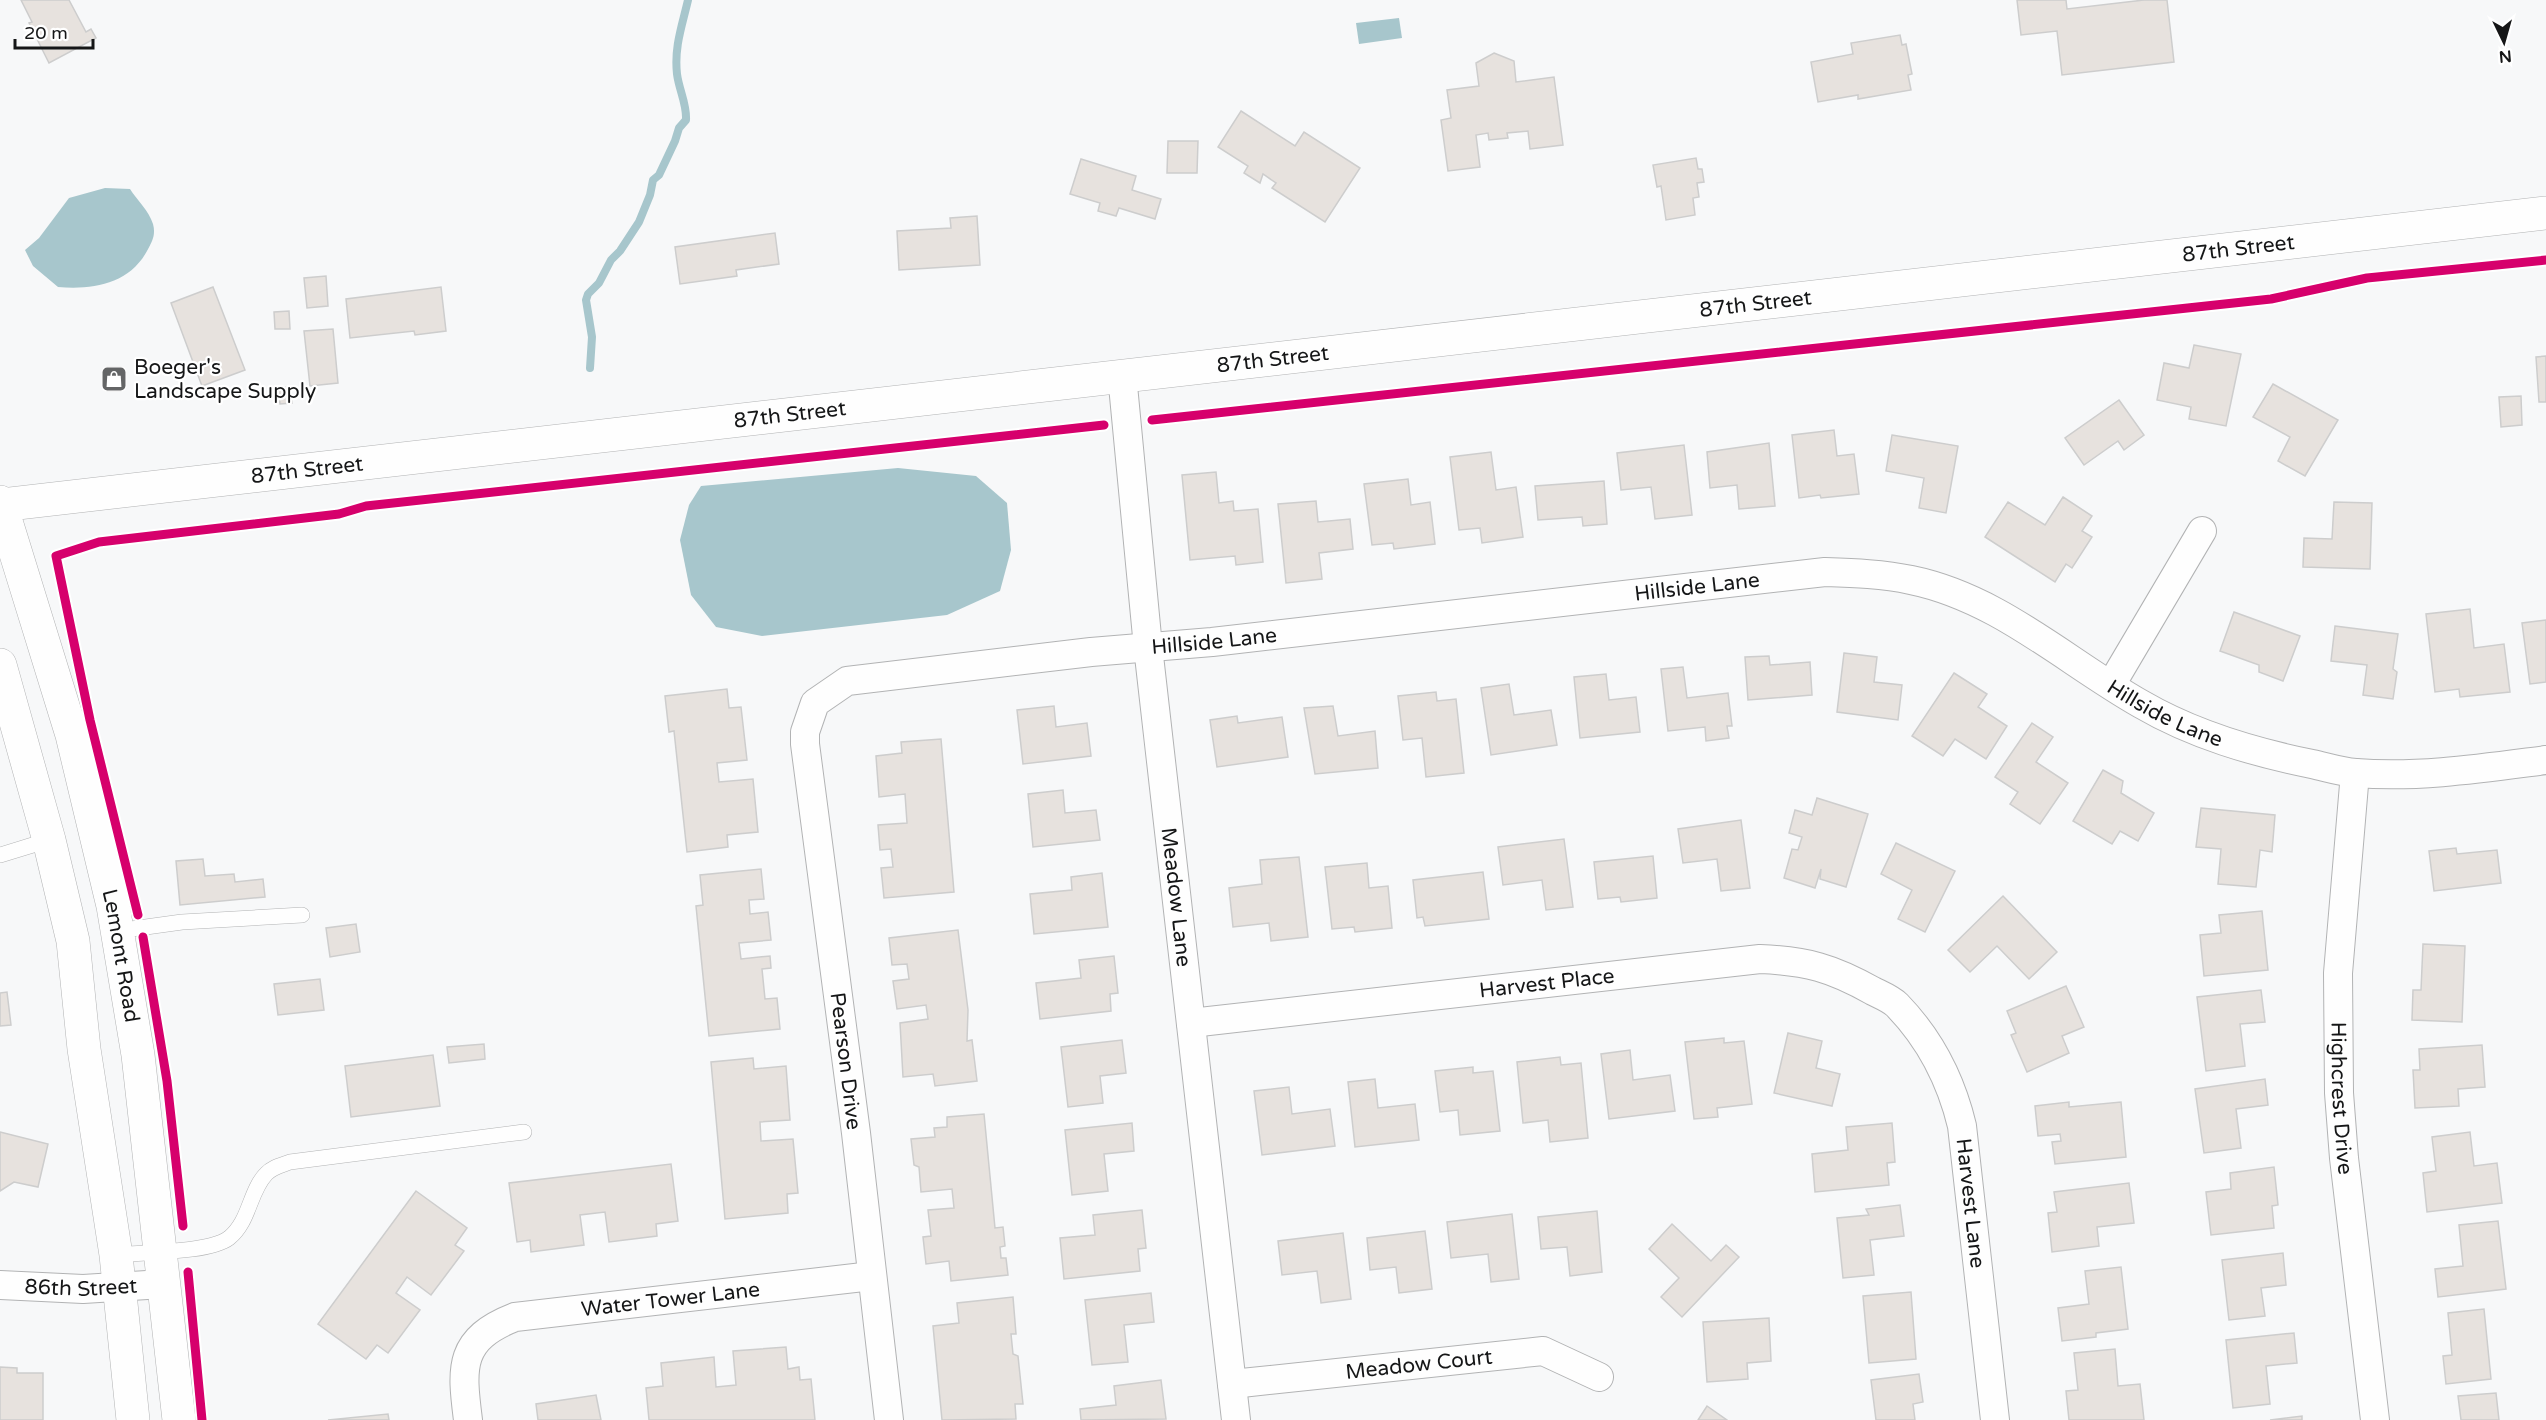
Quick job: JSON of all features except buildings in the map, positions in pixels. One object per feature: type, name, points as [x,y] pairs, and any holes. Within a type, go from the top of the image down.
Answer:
[{"type":"main road","name":"87th Street","points":[[0,504],[2546,213]]},
{"type":"main road","name":"Lemont Road","points":[[0,504],[72,735],[117,931],[138,1055],[179,1420]]},
{"type":"main road","points":[[0,665],[49,840],[73,941],[84,1049],[116,1255],[133,1420]]},
{"type":"street","name":"Meadow Lane","points":[[1122,375],[1148,647],[1236,1420]]},
{"type":"street","points":[[2111,685],[2202,531]]},
{"type":"street","name":"Hillside Lane","points":[[815,703],[848,681],[1836,573],[1881,574],[1912,580],[1968,598],[2017,624],[2142,705],[2234,745],[2266,754],[2355,773],[2428,773],[2546,760]]},
{"type":"street","name":"Pearson Drive","points":[[815,703],[805,732],[805,744],[856,1133],[889,1420]]},
{"type":"street","name":"Highcrest Drive","points":[[2355,773],[2338,973],[2339,1093],[2344,1158],[2375,1420]]},
{"type":"street","name":"Harvest Place","points":[[1191,1023],[1760,959],[1792,960],[1818,965],[1845,975],[1896,1004]]},
{"type":"street","name":"Harvest Lane","points":[[1896,1004],[1934,1053],[1947,1076],[1960,1117],[1995,1420]]},
{"type":"street","name":"Water Tower Lane","points":[[468,1420],[465,1362],[476,1340],[494,1326],[515,1317],[872,1276]]},
{"type":"street","name":"86th Street","points":[[0,1286],[49,1289],[119,1288],[163,1284]]},
{"type":"street","name":"Meadow Court","points":[[1232,1384],[1543,1351],[1599,1377]]},
{"type":"lane","points":[[0,855],[49,840]]},
{"type":"lane","points":[[117,931],[182,922],[302,915]]},
{"type":"lane","points":[[116,1255],[219,1244],[229,1238],[246,1216],[266,1174],[290,1162],[524,1132]]},
{"type":"water","points":[[1399,18],[1402,38],[1359,44],[1356,23]]},
{"type":"water","points":[[105,188],[130,189],[146,210],[153,224],[154,235],[150,245],[139,262],[120,278],[97,286],[58,287],[33,266],[25,250],[39,238],[69,198]]},
{"type":"water","points":[[898,468],[976,476],[1007,503],[1011,550],[1000,591],[947,615],[762,636],[716,627],[691,595],[680,540],[689,505],[701,486]]},
{"type":"waterway","points":[[590,368],[592,337],[586,300],[588,294],[599,283],[611,260],[620,251],[639,222],[650,195],[653,180],[659,175],[679,128],[686,120],[676,64],[679,37],[688,0]]},
{"type":"cycle path","points":[[1152,420],[2271,299],[2367,278],[2546,260]]},
{"type":"cycle path","points":[[138,915],[90,720],[56,556],[99,542],[339,514],[366,506],[1104,425]]},
{"type":"cycle path","points":[[143,937],[167,1081],[183,1226]]},
{"type":"cycle path","points":[[188,1272],[202,1420]]},
{"type":"place","name":"Boeger's Landscape Supply","points":[[114,379]]}]
